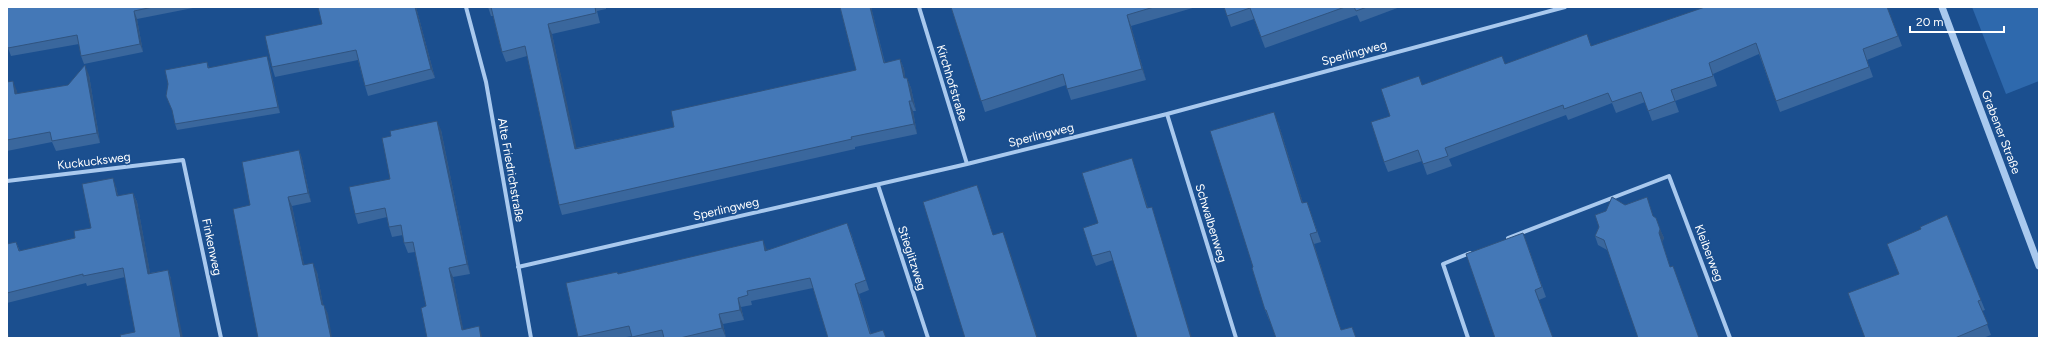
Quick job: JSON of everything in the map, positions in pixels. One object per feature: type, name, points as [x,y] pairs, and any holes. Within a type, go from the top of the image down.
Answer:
[{"type":"street","name":"Alte Friedrichstraße","points":[[466,7],[486,82],[531,338]]},
{"type":"street","name":"Kirchhofstraße","points":[[919,7],[967,164]]},
{"type":"street","name":"Sperlingweg","points":[[518,267],[967,164],[1167,114],[1565,7]]},
{"type":"street","name":"Grabener Straße","points":[[1942,7],[2039,266]]},
{"type":"street","name":"Schwalbenweg","points":[[1167,114],[1236,338]]},
{"type":"street","name":"Kuckucksweg","points":[[7,181],[183,160]]},
{"type":"street","name":"Finkenweg","points":[[183,160],[221,338]]},
{"type":"street","name":"Kleiberweg","points":[[1501,241],[1669,176],[1730,338]]},
{"type":"street","name":"Stieglitzweg","points":[[878,185],[928,338]]},
{"type":"street","points":[[1468,338],[1443,264],[1472,252]]},
{"type":"shaded area","points":[[1972,7],[2039,7],[2039,81],[2006,94]]},
{"type":"building","points":[[7,7],[153,7],[134,11],[140,44],[81,56],[77,35],[8,48]]},
{"type":"building","points":[[318,7],[415,7],[431,69],[365,86],[356,50],[272,67],[265,36],[322,24]]},
{"type":"building","points":[[491,7],[595,7],[596,13],[548,24],[575,149],[674,127],[671,111],[856,70],[840,7],[870,7],[884,63],[900,59],[904,78],[907,78],[912,101],[909,101],[914,124],[851,137],[852,139],[559,205],[525,46],[502,52]]},
{"type":"building","points":[[951,7],[1154,7],[1127,15],[1142,69],[1067,89],[1063,74],[981,101]]},
{"type":"building","points":[[1224,7],[1345,7],[1261,37],[1250,8],[1227,16]]},
{"type":"building","points":[[1354,7],[1367,7],[1356,11]]},
{"type":"building","points":[[1705,7],[1887,7],[1898,36],[1863,49],[1869,67],[1776,101],[1756,43],[1709,63],[1713,76],[1671,90],[1675,101],[1648,111],[1641,92],[1612,102],[1608,93],[1564,109],[1563,105],[1445,148],[1448,156],[1423,164],[1418,150],[1384,162],[1371,122],[1390,116],[1381,89],[1419,76],[1422,85],[1502,56],[1505,64],[1587,34],[1591,46]]},
{"type":"building","points":[[267,56],[278,107],[175,124],[172,110],[166,96],[168,84],[165,70],[207,62],[208,68]]},
{"type":"building","points":[[85,65],[97,133],[52,141],[50,132],[7,140],[7,82],[13,81],[15,94],[68,85]]},
{"type":"building","points":[[1274,112],[1302,203],[1307,202],[1317,232],[1310,234],[1341,330],[1352,327],[1356,338],[1276,338],[1265,310],[1210,131]]},
{"type":"building","points":[[437,121],[467,264],[449,268],[462,330],[479,326],[481,338],[427,338],[421,308],[426,306],[413,242],[404,243],[401,225],[389,227],[385,208],[355,214],[349,187],[390,179],[382,138],[391,136],[390,131]]},
{"type":"building","points":[[299,150],[308,193],[288,197],[303,265],[313,263],[331,338],[258,338],[233,209],[250,205],[242,162]]},
{"type":"building","points":[[1132,158],[1147,208],[1152,207],[1191,338],[1137,338],[1110,251],[1092,256],[1083,228],[1098,223],[1082,173]]},
{"type":"building","points":[[113,178],[117,196],[133,193],[148,274],[168,270],[181,338],[121,338],[120,335],[135,332],[123,268],[83,276],[83,274],[7,293],[7,244],[16,242],[19,251],[75,238],[74,231],[91,228],[82,184]]},
{"type":"building","points":[[977,185],[993,235],[1003,232],[1037,338],[965,338],[923,202]]},
{"type":"building","points":[[1612,197],[1625,205],[1647,197],[1653,216],[1656,218],[1660,229],[1659,233],[1670,267],[1673,266],[1699,338],[1638,338],[1604,240],[1595,236],[1599,227],[1595,215],[1606,211]]},
{"type":"building","points":[[1947,215],[1981,300],[1978,301],[1988,324],[1955,338],[1865,338],[1848,293],[1899,274],[1887,244],[1921,229],[1920,227]]},
{"type":"building","points":[[847,223],[866,280],[855,284],[870,334],[883,330],[886,338],[828,338],[810,278],[747,291],[748,295],[738,298],[740,310],[719,314],[722,328],[680,338],[664,338],[662,330],[632,337],[629,326],[578,337],[566,283],[617,272],[618,274],[763,240],[765,251]]},
{"type":"building","points":[[1523,233],[1542,287],[1535,290],[1553,338],[1495,338],[1466,254]]}]
